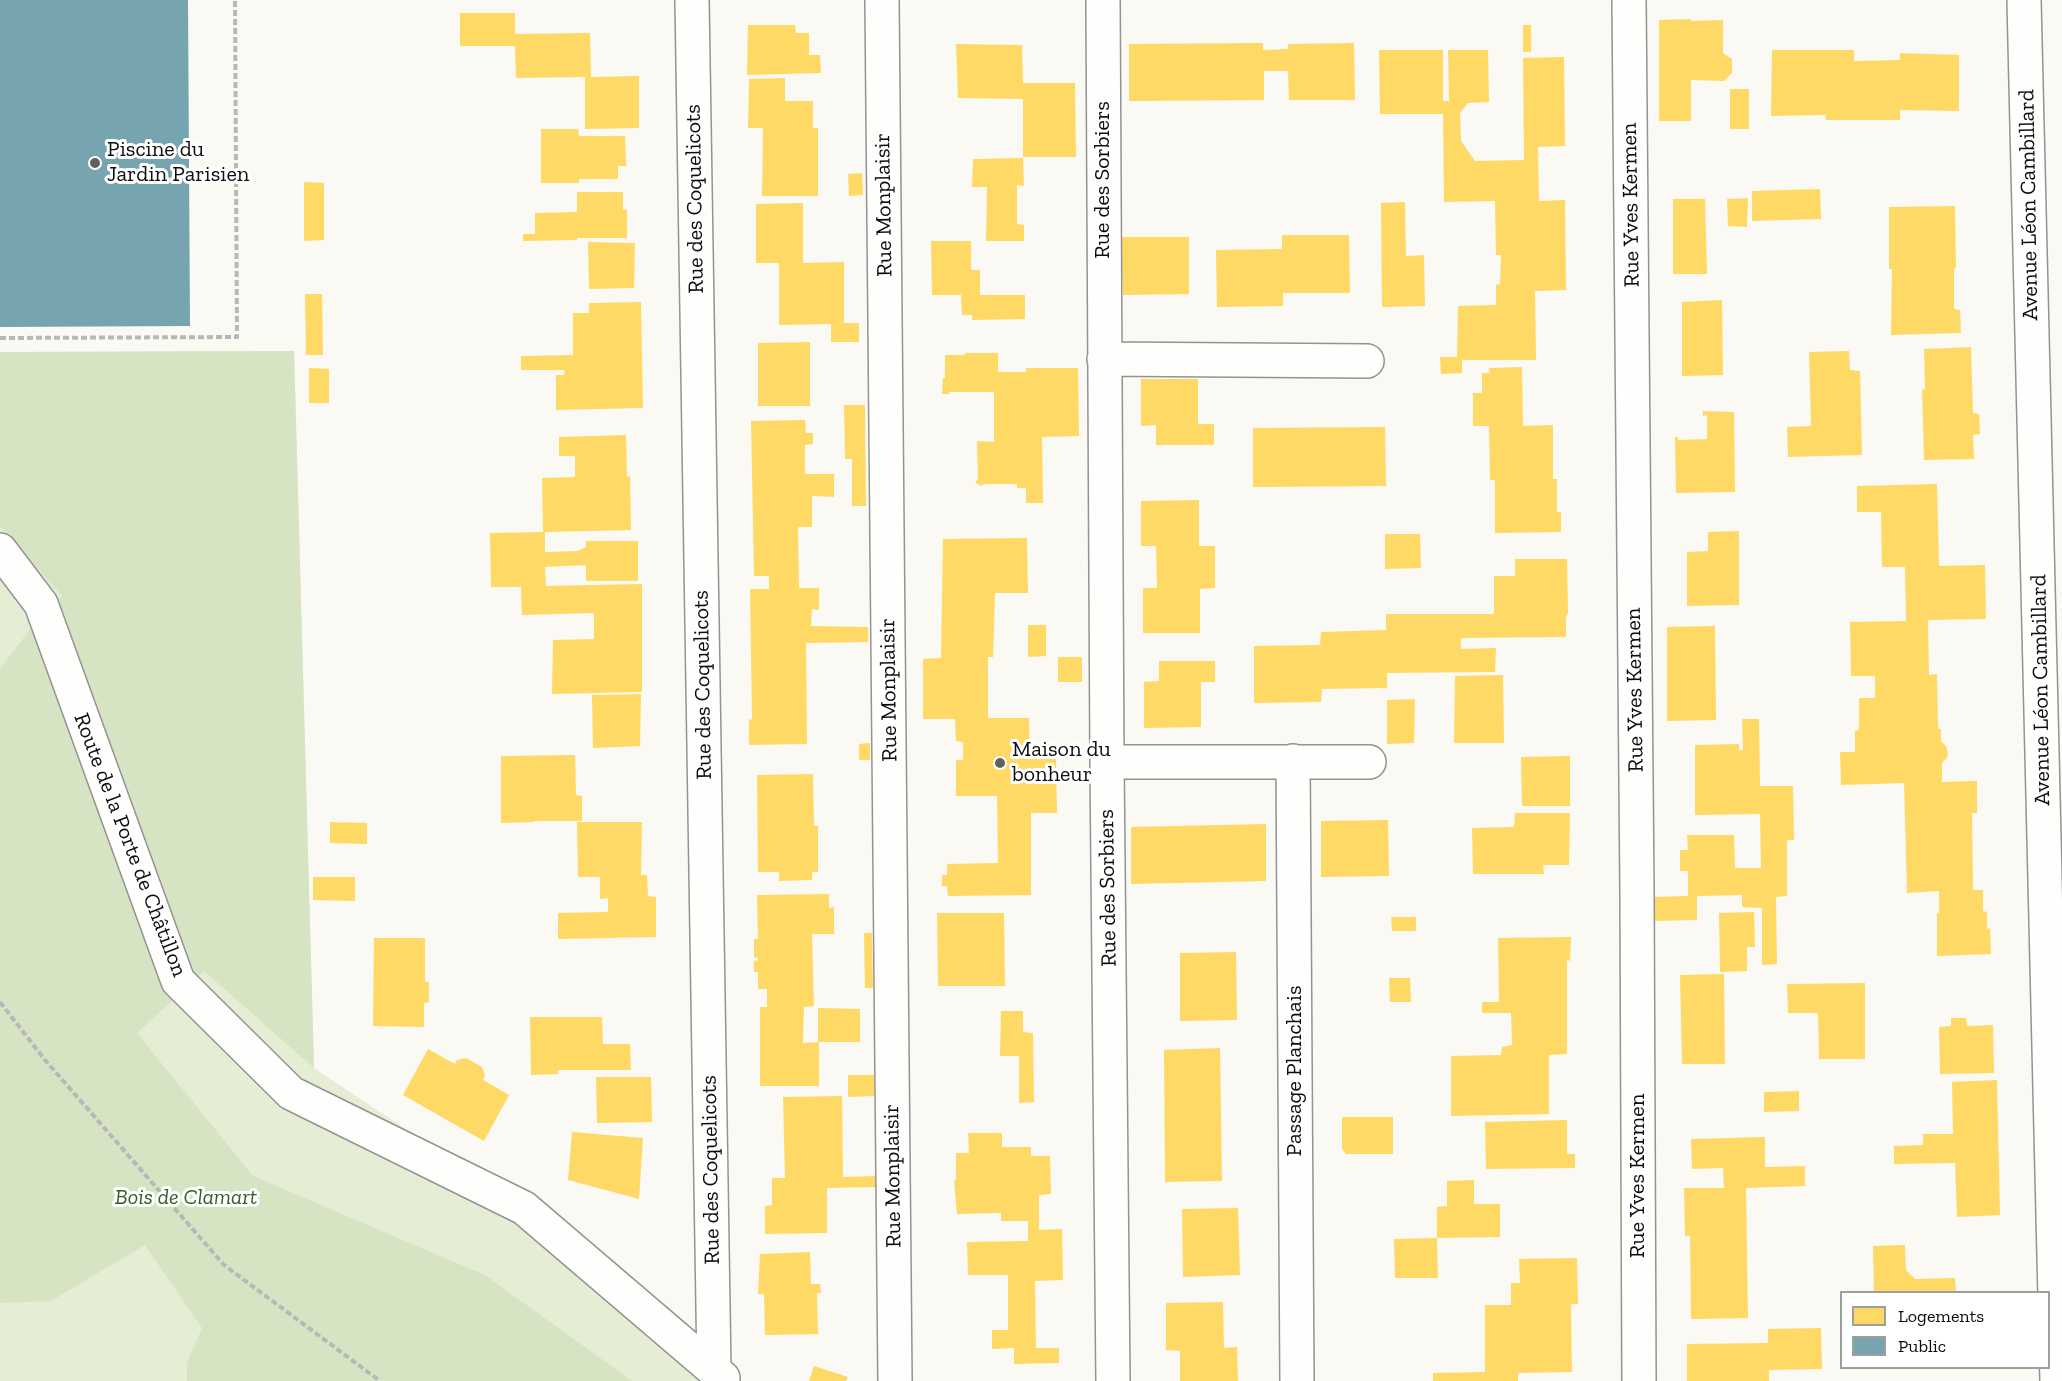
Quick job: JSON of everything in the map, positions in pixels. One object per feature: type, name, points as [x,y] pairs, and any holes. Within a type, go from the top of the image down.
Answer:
[{"type":"street","name":"Rue des Coquelicots","points":[[692,0],[720,1375]]},
{"type":"street","name":"Rue Monplaisir","points":[[882,0],[895,1381]]},
{"type":"street","name":"Rue des Sorbiers","points":[[1103,0],[1113,1381]]},
{"type":"street","name":"Rue Yves Kermen","points":[[1629,0],[1639,1381]]},
{"type":"street","name":"Avenue Léon Cambillard","points":[[2024,0],[2057,1381]]},
{"type":"street","points":[[1104,359],[1367,361]]},
{"type":"street","name":"Route de la Porte de Châtillon","points":[[0,550],[41,604],[178,981],[291,1093],[524,1208],[720,1375]]},
{"type":"street","name":"Passage Planchais","points":[[1293,761],[1297,1381]]},
{"type":"street","points":[[1107,762],[1370,762]]},
{"type":"path","points":[[0,338],[237,337],[235,0]]},
{"type":"path","points":[[0,1002],[45,1060],[224,1265],[380,1381]]},
{"type":"green space","name":"Bois de Clamart","points":[[294,351],[314,1068],[524,1208],[721,1381],[0,1381],[0,352]]},
{"type":"green space","name":"Bois de Clamart","points":[[294,351],[314,1068],[204,971],[137,1033],[253,1176],[485,1275],[632,1381],[187,1381],[187,1363],[202,1328],[145,1245],[51,1301],[0,1303],[0,669],[31,628],[62,596],[0,526],[0,352]]},
{"type":"building: Logements","points":[[460,13],[515,13],[515,34],[590,33],[591,77],[639,76],[639,128],[585,129],[585,77],[516,78],[515,46],[460,46]]},
{"type":"building: Logements","points":[[1691,19],[1691,21],[1723,20],[1723,53],[1732,59],[1732,73],[1724,81],[1691,80],[1691,121],[1659,121],[1659,20]]},
{"type":"building: Logements","points":[[748,25],[795,25],[796,33],[809,33],[809,55],[820,55],[821,73],[747,75]]},
{"type":"building: Logements","points":[[1523,25],[1531,25],[1531,52],[1523,52]]},
{"type":"building: Logements","points":[[1263,43],[1263,50],[1288,49],[1288,44],[1354,43],[1355,100],[1289,100],[1288,71],[1264,71],[1264,100],[1129,101],[1129,44]]},
{"type":"building: Logements","points":[[956,44],[1022,45],[1023,83],[1075,83],[1076,157],[1023,157],[1023,99],[958,98]]},
{"type":"building: Logements","points":[[1379,50],[1443,50],[1443,101],[1449,101],[1448,50],[1488,50],[1489,102],[1468,103],[1460,113],[1461,141],[1475,161],[1524,160],[1523,58],[1564,57],[1565,146],[1538,147],[1539,201],[1565,200],[1566,290],[1535,291],[1536,360],[1462,360],[1462,373],[1441,374],[1440,357],[1457,357],[1458,306],[1496,305],[1496,285],[1500,284],[1501,255],[1496,255],[1495,201],[1444,202],[1443,114],[1380,114]]},
{"type":"building: Logements","points":[[1772,50],[1854,50],[1854,61],[1900,60],[1900,53],[1959,55],[1959,111],[1900,110],[1900,120],[1826,120],[1826,115],[1771,116]]},
{"type":"building: Logements","points":[[785,78],[785,101],[813,101],[813,128],[818,128],[818,196],[762,196],[763,128],[748,128],[749,79]]},
{"type":"building: Logements","points":[[1730,89],[1749,89],[1749,129],[1730,129]]},
{"type":"building: Logements","points":[[541,129],[578,129],[579,136],[625,136],[626,166],[618,166],[618,179],[579,179],[579,183],[541,183]]},
{"type":"building: Logements","points":[[1023,158],[1024,186],[1017,185],[1017,224],[1024,225],[1024,241],[986,241],[987,187],[972,187],[973,159]]},
{"type":"building: Logements","points":[[862,173],[863,195],[849,196],[848,174]]},
{"type":"building: Logements","points":[[304,182],[324,183],[324,240],[304,241]]},
{"type":"building: Logements","points":[[1820,189],[1821,219],[1752,221],[1752,191]]},
{"type":"building: Logements","points":[[577,192],[623,192],[623,210],[627,210],[627,238],[523,241],[523,234],[535,234],[535,213],[577,212]]},
{"type":"building: Logements","points":[[1748,198],[1747,227],[1728,226],[1727,199]]},
{"type":"building: Logements","points":[[1673,199],[1705,199],[1707,274],[1673,274]]},
{"type":"building: Logements","points":[[1405,202],[1406,256],[1424,255],[1425,306],[1382,307],[1381,203]]},
{"type":"building: Logements","points":[[803,203],[803,263],[844,262],[844,323],[859,323],[859,342],[831,342],[831,324],[779,325],[779,263],[756,263],[756,204]]},
{"type":"building: Logements","points":[[1955,206],[1954,309],[1960,310],[1961,333],[1891,335],[1892,269],[1889,269],[1889,207]]},
{"type":"building: Logements","points":[[1282,235],[1349,235],[1350,293],[1283,293],[1283,306],[1217,307],[1216,250],[1282,249]]},
{"type":"building: Logements","points":[[1121,237],[1189,237],[1189,294],[1123,295]]},
{"type":"building: Logements","points":[[931,241],[971,241],[971,270],[980,270],[980,295],[1025,295],[1025,319],[972,320],[972,315],[962,315],[961,295],[932,295]]},
{"type":"building: Logements","points":[[588,242],[635,243],[634,288],[589,289]]},
{"type":"building: Logements","points":[[305,294],[322,294],[323,355],[306,355]]},
{"type":"building: Logements","points":[[1722,300],[1723,375],[1682,376],[1682,302]]},
{"type":"building: Logements","points":[[641,302],[643,408],[556,410],[556,375],[564,375],[565,370],[521,370],[521,356],[573,355],[573,313],[589,313],[589,303]]},
{"type":"building: Logements","points":[[810,342],[810,406],[758,406],[758,343]]},
{"type":"building: Logements","points":[[1971,347],[1973,413],[1979,414],[1980,434],[1973,435],[1974,459],[1924,460],[1922,390],[1925,389],[1924,349]]},
{"type":"building: Logements","points":[[1849,351],[1850,370],[1860,371],[1862,455],[1788,457],[1787,427],[1811,426],[1809,352]]},
{"type":"building: Logements","points":[[965,353],[998,353],[998,372],[1026,372],[1026,368],[1078,368],[1079,436],[1042,437],[1043,503],[1026,503],[1026,488],[1017,488],[1017,484],[984,484],[981,486],[975,482],[978,479],[977,441],[994,442],[994,392],[942,394],[945,355],[965,355]]},
{"type":"building: Logements","points":[[1522,367],[1523,426],[1553,425],[1553,479],[1557,479],[1557,512],[1561,512],[1561,532],[1495,533],[1495,480],[1490,480],[1489,426],[1473,426],[1473,393],[1482,393],[1482,373],[1490,373],[1489,368]]},
{"type":"building: Logements","points":[[309,368],[329,369],[329,403],[309,403]]},
{"type":"building: Logements","points":[[1141,379],[1198,379],[1198,424],[1214,424],[1214,445],[1156,445],[1156,425],[1141,426]]},
{"type":"building: Logements","points":[[844,405],[865,405],[866,506],[852,506],[852,459],[845,459]]},
{"type":"building: Logements","points":[[1703,411],[1734,412],[1735,492],[1676,493],[1675,437],[1678,437],[1678,440],[1707,439],[1707,415],[1703,416]]},
{"type":"building: Logements","points":[[805,420],[806,433],[813,433],[813,444],[805,445],[805,474],[834,474],[834,497],[812,496],[812,527],[798,527],[799,588],[819,588],[819,610],[812,609],[811,626],[868,627],[868,642],[806,643],[807,744],[749,745],[749,719],[752,720],[750,589],[769,589],[769,576],[754,576],[751,421]]},
{"type":"building: Logements","points":[[1385,427],[1386,486],[1253,487],[1253,428]]},
{"type":"building: Logements","points":[[626,435],[627,477],[630,476],[631,530],[545,532],[545,552],[578,551],[586,547],[586,541],[638,541],[638,581],[586,581],[586,565],[545,567],[546,586],[642,584],[642,692],[552,694],[553,640],[594,639],[594,613],[522,615],[521,587],[491,587],[490,533],[543,532],[542,478],[575,477],[575,456],[559,456],[559,437]]},
{"type":"building: Logements","points":[[1937,484],[1939,566],[1985,565],[1986,619],[1928,620],[1929,675],[1937,674],[1938,729],[1941,729],[1941,741],[1948,753],[1942,763],[1942,782],[1977,781],[1977,813],[1972,813],[1973,890],[1983,890],[1983,911],[1987,912],[1987,929],[1990,928],[1991,954],[1937,956],[1939,891],[1907,893],[1904,783],[1841,785],[1840,752],[1855,752],[1855,731],[1859,730],[1859,698],[1875,698],[1875,676],[1851,676],[1850,622],[1906,621],[1905,567],[1882,567],[1881,512],[1857,512],[1857,486]]},
{"type":"building: Logements","points":[[1199,500],[1199,546],[1215,546],[1215,588],[1200,589],[1200,633],[1143,633],[1143,588],[1157,588],[1156,546],[1141,546],[1141,501]]},
{"type":"building: Logements","points":[[1739,531],[1739,605],[1687,606],[1687,552],[1708,551],[1708,532]]},
{"type":"building: Logements","points":[[1385,534],[1420,534],[1421,568],[1385,569]]},
{"type":"building: Logements","points":[[1027,538],[1028,593],[995,593],[993,657],[988,657],[988,718],[1029,718],[1030,759],[1056,759],[1057,813],[1031,813],[1031,895],[948,896],[947,886],[942,886],[942,875],[947,875],[947,864],[998,863],[997,796],[956,796],[956,760],[963,760],[963,742],[956,741],[955,719],[923,719],[923,659],[941,658],[943,539]]},
{"type":"building: Logements","points":[[1515,559],[1567,559],[1566,637],[1461,638],[1461,649],[1496,648],[1495,672],[1387,673],[1387,688],[1322,689],[1321,702],[1254,703],[1254,646],[1320,645],[1321,632],[1386,630],[1386,614],[1494,614],[1494,576],[1515,576]]},
{"type":"building: Logements","points":[[1028,625],[1046,625],[1046,656],[1028,657]]},
{"type":"building: Logements","points":[[1715,626],[1716,720],[1667,721],[1667,627]]},
{"type":"building: Logements","points":[[1058,657],[1082,657],[1082,682],[1058,682]]},
{"type":"building: Logements","points":[[1159,661],[1215,661],[1215,682],[1201,682],[1201,727],[1144,728],[1144,682],[1159,681]]},
{"type":"building: Logements","points":[[1503,675],[1504,743],[1454,743],[1455,676]]},
{"type":"building: Logements","points":[[641,694],[640,746],[593,748],[592,695]]},
{"type":"building: Logements","points":[[1415,699],[1414,743],[1387,744],[1387,700]]},
{"type":"building: Logements","points":[[1742,719],[1759,719],[1760,786],[1793,786],[1794,840],[1787,840],[1787,896],[1776,897],[1777,964],[1762,965],[1762,908],[1742,907],[1742,895],[1697,896],[1697,920],[1654,921],[1654,897],[1688,896],[1688,871],[1680,871],[1680,850],[1688,850],[1687,835],[1734,835],[1735,868],[1761,868],[1760,814],[1695,815],[1695,745],[1739,744],[1739,750],[1743,750]]},
{"type":"building: Logements","points":[[870,743],[870,760],[859,760],[859,744]]},
{"type":"building: Logements","points":[[575,755],[576,795],[582,796],[582,821],[501,823],[501,756]]},
{"type":"building: Logements","points":[[1570,756],[1570,806],[1522,806],[1521,757]]},
{"type":"building: Logements","points":[[813,774],[814,826],[818,826],[818,872],[812,872],[812,880],[779,881],[779,872],[758,872],[757,775]]},
{"type":"building: Logements","points":[[1515,813],[1570,813],[1569,865],[1543,865],[1544,874],[1473,874],[1472,828],[1514,827]]},
{"type":"building: Logements","points":[[1388,820],[1389,876],[1321,877],[1321,821]]},
{"type":"building: Logements","points":[[330,822],[367,823],[367,844],[330,843]]},
{"type":"building: Logements","points":[[577,822],[642,822],[641,875],[647,875],[648,896],[656,897],[656,937],[558,939],[558,913],[608,912],[608,898],[600,899],[600,877],[578,877]]},
{"type":"building: Logements","points":[[1266,824],[1266,881],[1131,884],[1131,827]]},
{"type":"building: Logements","points":[[313,877],[355,877],[355,901],[313,900]]},
{"type":"building: Logements","points":[[829,894],[829,908],[834,907],[834,934],[812,934],[814,1006],[804,1007],[803,1043],[819,1042],[819,1086],[760,1086],[760,1007],[767,1007],[767,989],[758,989],[758,972],[754,972],[754,961],[758,960],[758,957],[754,958],[754,939],[758,939],[757,895]]},
{"type":"building: Logements","points":[[1754,912],[1755,947],[1747,947],[1747,971],[1720,972],[1719,913]]},
{"type":"building: Logements","points":[[937,913],[1004,913],[1005,986],[938,986]]},
{"type":"building: Logements","points":[[1391,917],[1416,917],[1416,931],[1392,931]]},
{"type":"building: Logements","points":[[864,933],[872,933],[873,988],[865,988]]},
{"type":"building: Logements","points":[[1571,937],[1570,961],[1567,960],[1567,1054],[1549,1055],[1549,1114],[1451,1116],[1451,1056],[1501,1055],[1502,1047],[1512,1045],[1511,1013],[1482,1013],[1482,1002],[1499,1002],[1498,938]]},
{"type":"building: Logements","points":[[374,938],[425,938],[425,982],[429,982],[429,1002],[424,1003],[424,1027],[373,1026]]},
{"type":"building: Logements","points":[[1236,952],[1237,1020],[1180,1021],[1180,953]]},
{"type":"building: Logements","points":[[1724,974],[1725,1064],[1682,1064],[1680,975]]},
{"type":"building: Logements","points":[[1389,978],[1410,978],[1411,1002],[1390,1002]]},
{"type":"building: Logements","points":[[1865,983],[1865,1059],[1819,1059],[1818,1013],[1788,1013],[1787,984]]},
{"type":"building: Logements","points":[[818,1008],[860,1009],[860,1042],[818,1042]]},
{"type":"building: Logements","points":[[1001,1011],[1023,1011],[1023,1032],[1033,1033],[1034,1102],[1019,1103],[1019,1056],[1000,1056]]},
{"type":"building: Logements","points":[[530,1017],[602,1017],[603,1044],[630,1044],[631,1070],[558,1070],[558,1074],[531,1075]]},
{"type":"building: Logements","points":[[1951,1018],[1966,1018],[1967,1026],[1993,1025],[1994,1073],[1940,1074],[1939,1027],[1951,1026]]},
{"type":"building: Logements","points":[[1220,1048],[1222,1181],[1165,1182],[1164,1050]]},
{"type":"building: Logements","points":[[428,1049],[455,1064],[457,1060],[466,1058],[482,1067],[485,1076],[483,1080],[509,1095],[484,1141],[403,1095]]},
{"type":"building: Logements","points":[[848,1075],[874,1075],[874,1096],[848,1097]]},
{"type":"building: Logements","points":[[596,1077],[651,1077],[652,1122],[597,1123]]},
{"type":"building: Logements","points":[[1997,1080],[2000,1215],[1957,1217],[1955,1163],[1894,1164],[1894,1146],[1923,1145],[1923,1134],[1953,1134],[1952,1082]]},
{"type":"building: Logements","points":[[1799,1091],[1799,1111],[1764,1112],[1764,1092]]},
{"type":"building: Logements","points":[[842,1096],[843,1177],[875,1176],[876,1187],[827,1188],[827,1233],[765,1234],[765,1206],[772,1205],[772,1178],[785,1178],[783,1097]]},
{"type":"building: Logements","points":[[1342,1117],[1393,1117],[1393,1154],[1346,1154],[1342,1149]]},
{"type":"building: Logements","points":[[1567,1120],[1567,1154],[1575,1154],[1575,1168],[1486,1169],[1485,1122]]},
{"type":"building: Logements","points":[[572,1132],[643,1138],[639,1199],[568,1180]]},
{"type":"building: Logements","points":[[968,1133],[1002,1133],[1002,1147],[1031,1147],[1031,1156],[1050,1156],[1051,1194],[1039,1195],[1039,1230],[1062,1229],[1063,1280],[1035,1281],[1036,1348],[1059,1348],[1059,1363],[1014,1364],[1014,1348],[992,1349],[992,1330],[1008,1330],[1008,1275],[968,1275],[967,1242],[1028,1241],[1028,1221],[1001,1221],[1001,1213],[957,1214],[954,1180],[956,1180],[956,1153],[969,1153]]},
{"type":"building: Logements","points":[[1765,1137],[1765,1167],[1805,1166],[1805,1186],[1746,1188],[1748,1318],[1691,1319],[1690,1236],[1685,1236],[1684,1188],[1724,1188],[1723,1168],[1692,1169],[1691,1139]]},
{"type":"building: Logements","points":[[1474,1180],[1474,1204],[1500,1204],[1500,1237],[1437,1238],[1437,1207],[1447,1206],[1447,1181]]},
{"type":"building: Logements","points":[[1238,1208],[1240,1275],[1183,1277],[1182,1209]]},
{"type":"building: Logements","points":[[1437,1238],[1438,1278],[1395,1278],[1394,1239]]},
{"type":"building: Logements","points":[[1905,1245],[1906,1270],[1915,1279],[1955,1278],[1956,1291],[1874,1291],[1873,1246]]},
{"type":"building: Logements","points":[[810,1252],[811,1284],[820,1284],[821,1293],[817,1293],[818,1334],[765,1335],[764,1294],[758,1294],[760,1254]]},
{"type":"building: Logements","points":[[1577,1258],[1578,1304],[1571,1304],[1572,1372],[1518,1373],[1518,1381],[1433,1381],[1433,1373],[1485,1372],[1485,1305],[1511,1305],[1511,1283],[1520,1283],[1519,1259]]},
{"type":"building: Logements","points":[[1223,1302],[1224,1348],[1237,1347],[1238,1381],[1180,1381],[1180,1351],[1166,1350],[1166,1303]]},
{"type":"building: Logements","points":[[1821,1328],[1822,1369],[1769,1370],[1769,1381],[1687,1381],[1687,1344],[1768,1343],[1768,1329]]},
{"type":"building: Logements","points":[[814,1366],[848,1377],[846,1381],[809,1381]]},
{"type":"building: Public","name":"Piscine du Jardin Parisien","points":[[0,0],[188,0],[190,326],[0,327]]},
{"type":"place","name":"Piscine du Jardin Parisien","points":[[95,163]]},
{"type":"place","name":"Maison du bonheur","points":[[1000,763]]}]
